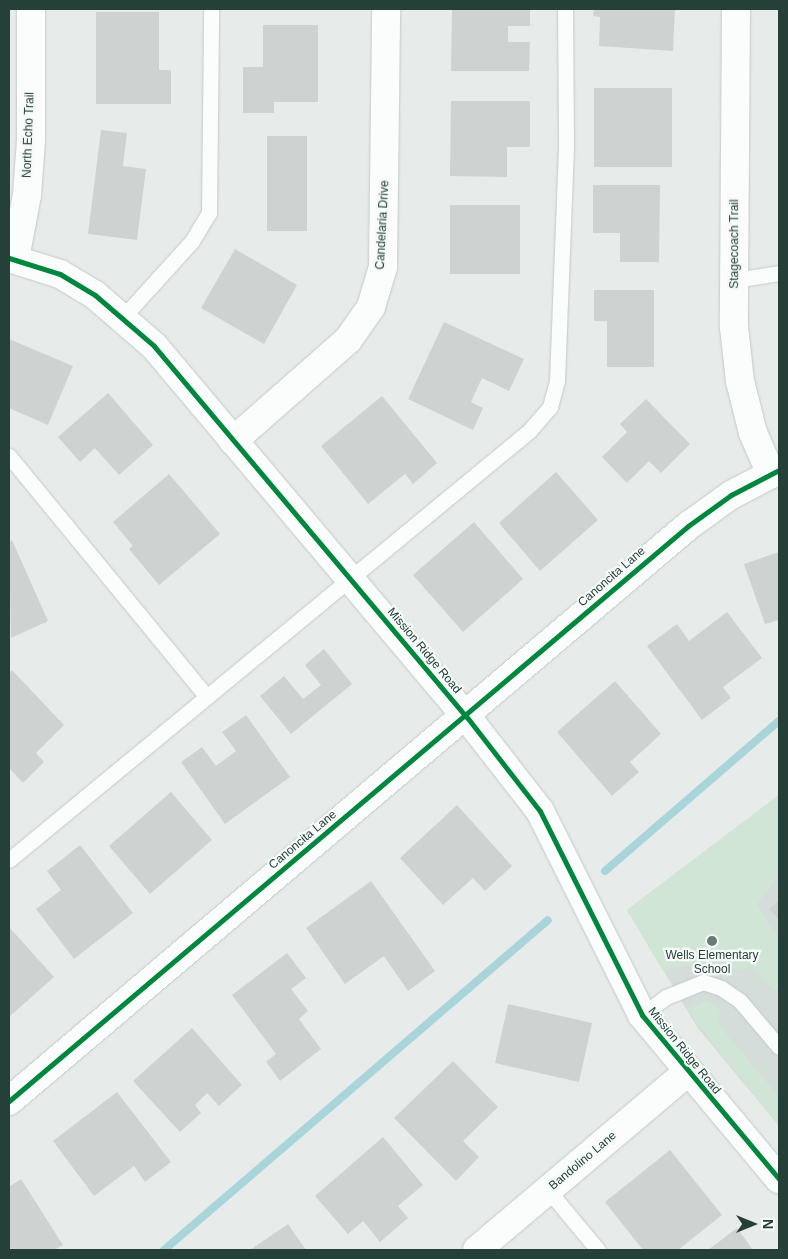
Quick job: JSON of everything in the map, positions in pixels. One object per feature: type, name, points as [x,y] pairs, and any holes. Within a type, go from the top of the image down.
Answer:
[{"type":"street","name":"North Echo Trail","points":[[12,259],[27,196],[31,140],[31,9]]},
{"type":"street","name":"Candelaria Drive","points":[[233,441],[348,340],[371,307],[384,257],[386,9]]},
{"type":"street","name":"Stagecoach Trail","points":[[736,9],[735,280],[740,381],[752,433],[775,472]]},
{"type":"street","name":"Mission Ridge Road","points":[[12,259],[60,274],[124,316],[176,370],[233,441],[466,716],[540,811],[642,1016],[779,1179]]},
{"type":"street","name":"Canoncita Lane","points":[[9,1101],[466,716],[688,526],[775,472]]},
{"type":"street","name":"Bandolino Lane","points":[[478,1250],[688,1072]]},
{"type":"lane","points":[[124,316],[192,241],[209,213],[211,9]]},
{"type":"lane","points":[[9,860],[529,431],[550,407],[557,381],[566,146],[565,9]]},
{"type":"lane","points":[[735,280],[779,273]]},
{"type":"lane","points":[[9,456],[206,696]]},
{"type":"lane","points":[[642,1016],[666,997],[703,982],[721,988],[740,1001],[779,1047]]},
{"type":"lane","points":[[548,1190],[598,1250]]},
{"type":"shaded area","name":"Wells Elementary School","points":[[779,795],[779,1126],[697,1027],[627,910]]},
{"type":"green space","name":"Wells Elementary School","points":[[779,795],[779,875],[757,904],[779,941],[779,987],[775,991],[751,966],[741,971],[710,960],[663,971],[627,910]]},
{"type":"green space","points":[[707,1001],[722,1011],[718,1015],[719,1025],[779,1097],[779,1126],[686,1009]]},
{"type":"building","points":[[452,9],[530,9],[530,26],[508,26],[508,42],[530,42],[529,71],[451,71]]},
{"type":"building","points":[[594,9],[675,9],[673,51],[599,46],[600,17],[593,16]]},
{"type":"building","points":[[96,12],[159,12],[159,70],[171,70],[171,104],[96,104]]},
{"type":"building","points":[[263,25],[318,25],[318,102],[274,102],[274,113],[243,113],[243,67],[263,67]]},
{"type":"building","points":[[594,88],[672,88],[672,167],[594,167]]},
{"type":"building","points":[[451,101],[530,101],[530,147],[507,147],[507,177],[450,176]]},
{"type":"building","points":[[101,130],[127,133],[123,166],[146,169],[137,240],[88,234]]},
{"type":"building","points":[[267,136],[307,136],[307,231],[267,231]]},
{"type":"building","points":[[593,185],[660,185],[659,262],[620,262],[620,233],[593,233]]},
{"type":"building","points":[[450,205],[520,205],[520,274],[450,274]]},
{"type":"building","points":[[235,249],[297,285],[264,344],[201,308]]},
{"type":"building","points":[[594,290],[654,290],[654,367],[607,367],[607,321],[594,321]]},
{"type":"building","points":[[444,322],[524,359],[509,391],[482,378],[471,402],[483,408],[473,430],[408,399]]},
{"type":"building","points":[[9,339],[73,366],[48,425],[9,408]]},
{"type":"building","points":[[108,393],[153,445],[119,475],[95,448],[80,462],[58,437]]},
{"type":"building","points":[[382,396],[437,463],[413,484],[405,474],[368,504],[321,446]]},
{"type":"building","points":[[646,399],[690,444],[661,473],[649,461],[627,483],[602,457],[627,432],[620,424]]},
{"type":"building","points":[[556,472],[598,520],[540,571],[499,523]]},
{"type":"building","points":[[169,474],[220,534],[159,585],[129,549],[133,546],[113,522]]},
{"type":"building","points":[[474,522],[523,579],[463,632],[413,575]]},
{"type":"building","points":[[12,540],[48,621],[11,638],[9,542]]},
{"type":"building","points":[[779,552],[779,620],[765,624],[744,564]]},
{"type":"building","points":[[727,612],[762,658],[723,687],[731,698],[702,720],[647,646],[677,624],[689,641]]},
{"type":"building","points":[[324,649],[352,684],[291,734],[260,696],[284,676],[303,699],[321,685],[305,665]]},
{"type":"building","points":[[12,670],[64,725],[36,753],[44,762],[23,783],[9,768],[9,674]]},
{"type":"building","points":[[615,681],[661,734],[630,762],[639,772],[612,796],[557,732]]},
{"type":"building","points":[[246,715],[290,777],[225,824],[181,762],[202,747],[216,766],[236,751],[222,732]]},
{"type":"building","points":[[171,792],[212,840],[150,894],[109,846]]},
{"type":"building","points":[[457,805],[512,866],[485,891],[473,878],[443,905],[400,858]]},
{"type":"building","points":[[80,845],[133,913],[74,959],[36,909],[61,890],[47,871]]},
{"type":"building","points":[[371,881],[435,971],[408,991],[384,956],[345,984],[306,928]]},
{"type":"building","points":[[779,900],[779,920],[769,909]]},
{"type":"building","points":[[9,927],[54,977],[9,1017]]},
{"type":"building","points":[[287,953],[306,978],[291,989],[308,1011],[299,1019],[321,1049],[280,1081],[266,1062],[276,1054],[232,995]]},
{"type":"building","points":[[508,1004],[592,1023],[579,1082],[495,1063]]},
{"type":"building","points":[[192,1028],[242,1085],[219,1106],[207,1093],[195,1105],[201,1113],[180,1132],[133,1081]]},
{"type":"building","points":[[453,1061],[498,1107],[463,1141],[479,1157],[456,1181],[394,1118]]},
{"type":"building","points":[[117,1092],[171,1162],[145,1182],[134,1166],[94,1196],[53,1141]]},
{"type":"building","points":[[383,1137],[423,1185],[398,1206],[408,1218],[380,1242],[363,1221],[348,1234],[315,1196]]},
{"type":"building","points":[[670,1150],[722,1215],[678,1250],[643,1250],[605,1202]]},
{"type":"building","points":[[21,1179],[63,1245],[54,1250],[9,1250],[9,1187]]},
{"type":"building","points":[[288,1224],[306,1250],[250,1250]]},
{"type":"building","points":[[737,1228],[753,1250],[708,1250]]},
{"type":"waterway","points":[[605,871],[779,721]]},
{"type":"waterway","points":[[164,1250],[548,920]]},
{"type":"cycle path","points":[[9,258],[60,274],[95,295],[154,346],[466,716],[540,811],[642,1015],[779,1179]]},
{"type":"cycle path","points":[[9,1101],[688,526],[731,495],[779,470]]},
{"type":"place","name":"Wells Elementary School","points":[[712,941]]}]
